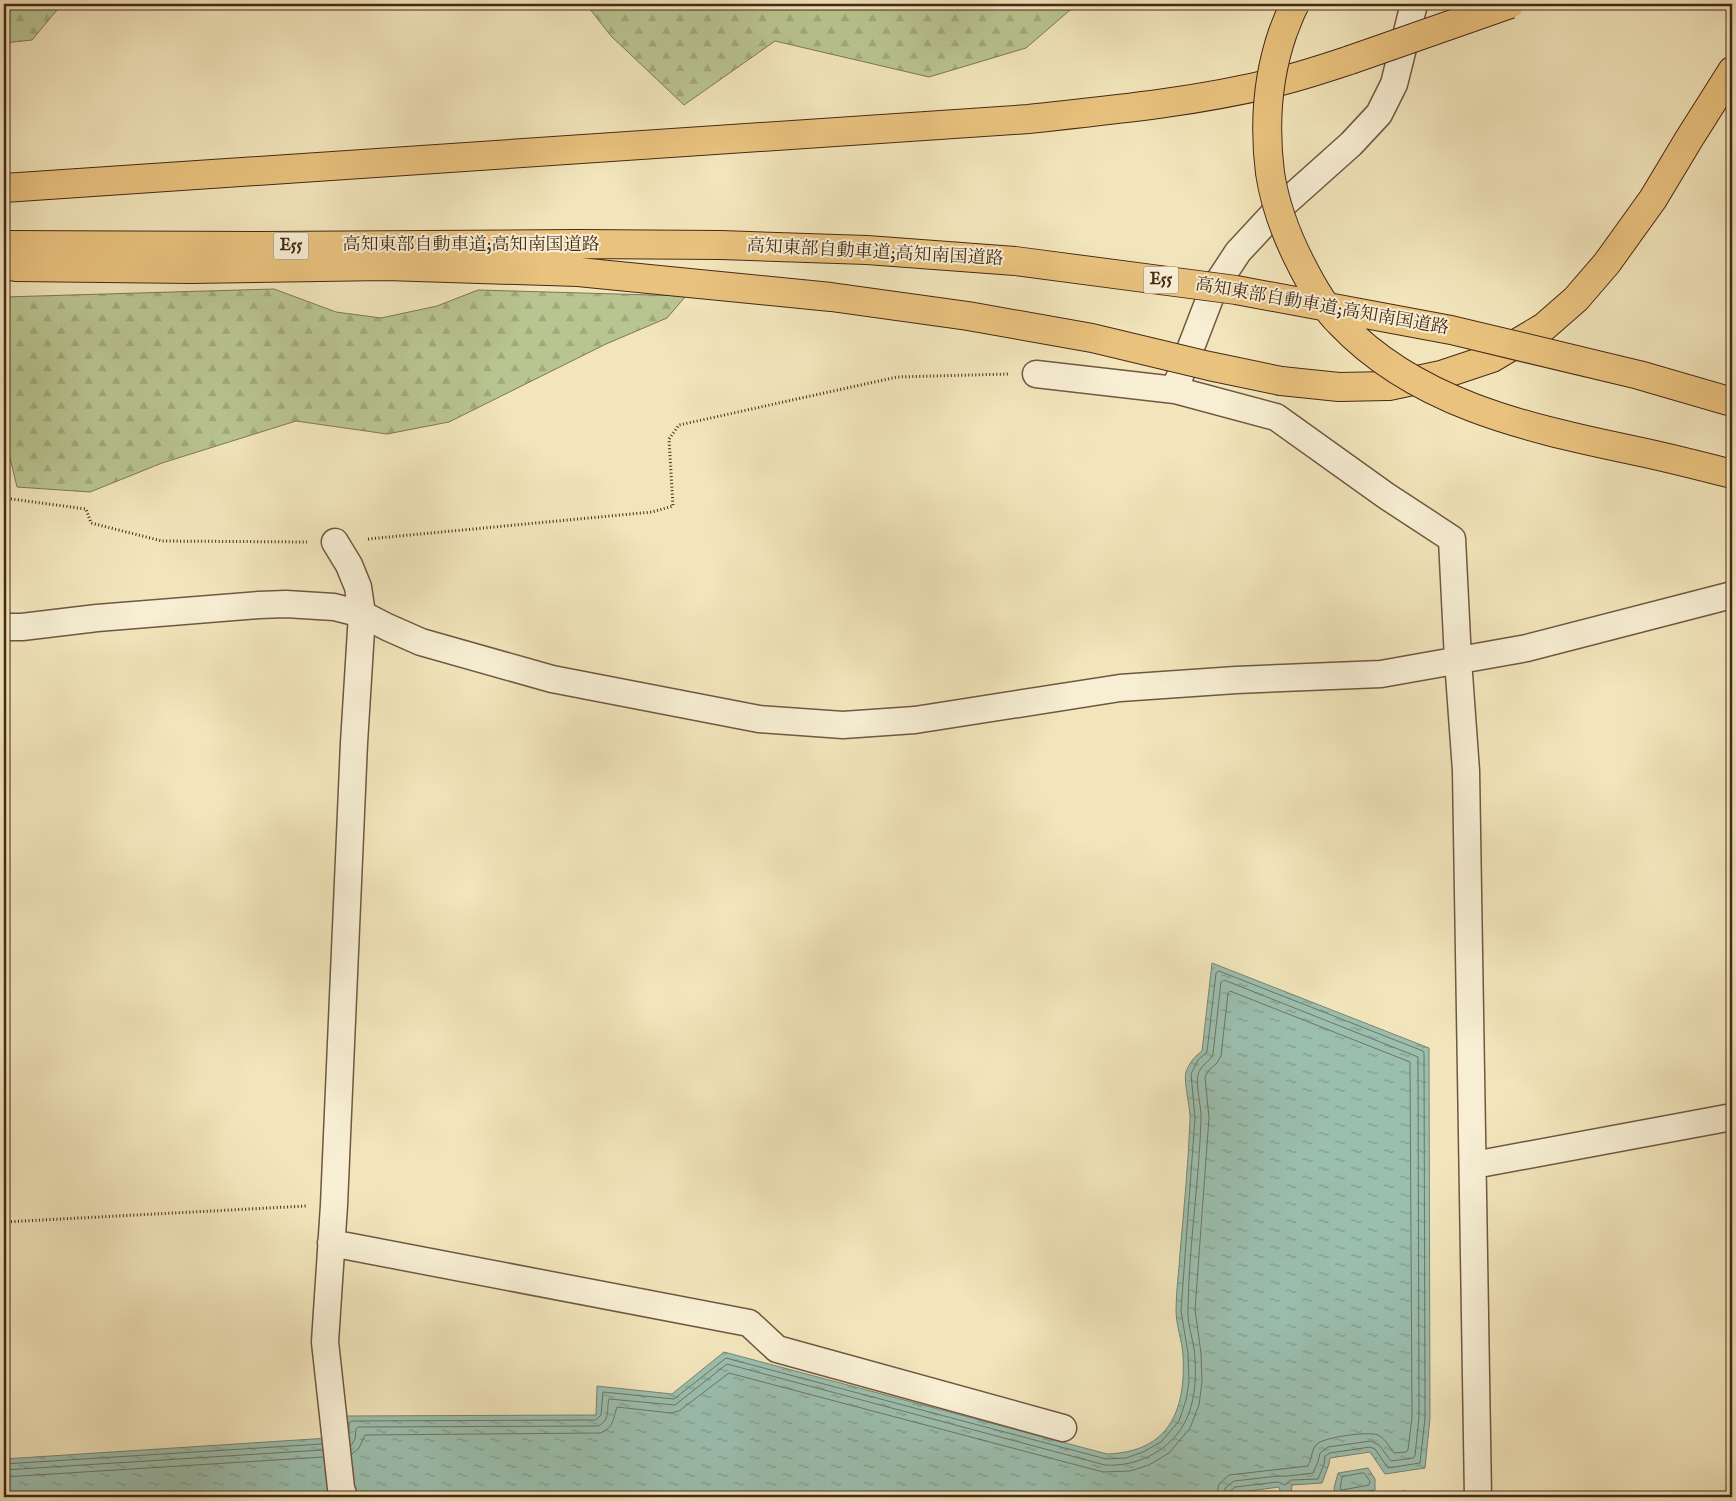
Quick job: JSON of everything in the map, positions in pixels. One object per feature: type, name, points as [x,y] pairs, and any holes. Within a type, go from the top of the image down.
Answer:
[{"type":"highway","points":[[1295,4],[1290,11],[1275,57],[1267,104],[1269,160],[1274,198],[1290,243],[1310,282],[1337,320],[1365,347],[1401,374],[1441,396],[1499,418],[1556,434],[1732,474]]},
{"type":"highway","points":[[4,188],[1029,119],[1125,109],[1209,96],[1278,82],[1350,60],[1510,4]]},
{"type":"highway","points":[[4,265],[16,267],[191,269],[386,266],[578,272],[831,297],[968,316],[1092,338],[1208,366],[1281,381],[1339,387],[1389,386],[1441,375],[1492,358],[1544,327],[1576,299],[1607,263],[1653,200],[1732,71]]},
{"type":"highway","name":"高知東部自動車道;高知南国道路","points":[[4,245],[721,245],[867,250],[1014,261],[1236,290],[1451,330],[1639,375],[1732,402]]},
{"type":"street","points":[[1175,390],[1213,290],[1238,252],[1276,211],[1350,144],[1379,114],[1394,84],[1414,4]]},
{"type":"street","points":[[1036,374],[1175,390],[1276,416],[1452,539],[1466,771],[1478,1497]]},
{"type":"street","points":[[335,542],[349,565],[358,587],[362,614],[354,743],[334,1205],[325,1342],[343,1492]]},
{"type":"street","points":[[4,627],[22,627],[96,618],[259,605],[286,604],[334,607],[362,614],[387,628],[421,642],[552,679],[759,719],[843,725],[915,720],[1120,688],[1236,680],[1381,674],[1528,648],[1732,595]]},
{"type":"street","points":[[1474,1165],[1732,1117]]},
{"type":"street","points":[[331,1243],[749,1323],[777,1349],[1063,1428]]},
{"type":"path","points":[[4,498],[86,509],[91,523],[162,541],[335,542],[652,512],[673,506],[669,439],[679,425],[897,377],[1036,374]]},
{"type":"path","points":[[4,1222],[334,1205]]},
{"type":"green space","points":[[4,4],[62,4],[32,40],[4,43]]},
{"type":"green space","points":[[586,4],[1077,4],[1026,48],[929,77],[775,41],[684,105],[611,36]]},
{"type":"green space","points":[[274,289],[336,312],[381,318],[437,306],[478,290],[686,296],[667,318],[606,344],[449,422],[387,434],[296,421],[162,463],[90,492],[17,487],[10,458],[4,449],[4,297]]},
{"type":"water","points":[[1212,963],[1429,1048],[1430,1418],[1425,1468],[1385,1474],[1370,1452],[1330,1458],[1322,1483],[1292,1485],[1291,1497],[1282,1497],[1279,1487],[1235,1493],[1235,1497],[4,1497],[4,1459],[344,1437],[344,1416],[596,1415],[597,1386],[672,1394],[724,1352],[1107,1454],[1145,1446],[1159,1437],[1169,1425],[1177,1410],[1181,1394],[1183,1355],[1176,1310],[1190,1121],[1185,1076],[1195,1057],[1202,1051]]},
{"type":"water","points":[[1368,1468],[1375,1479],[1375,1490],[1335,1496],[1334,1488],[1338,1473]]},
{"type":"building","points":[[1406,1491],[1407,1497],[1363,1497]]}]
